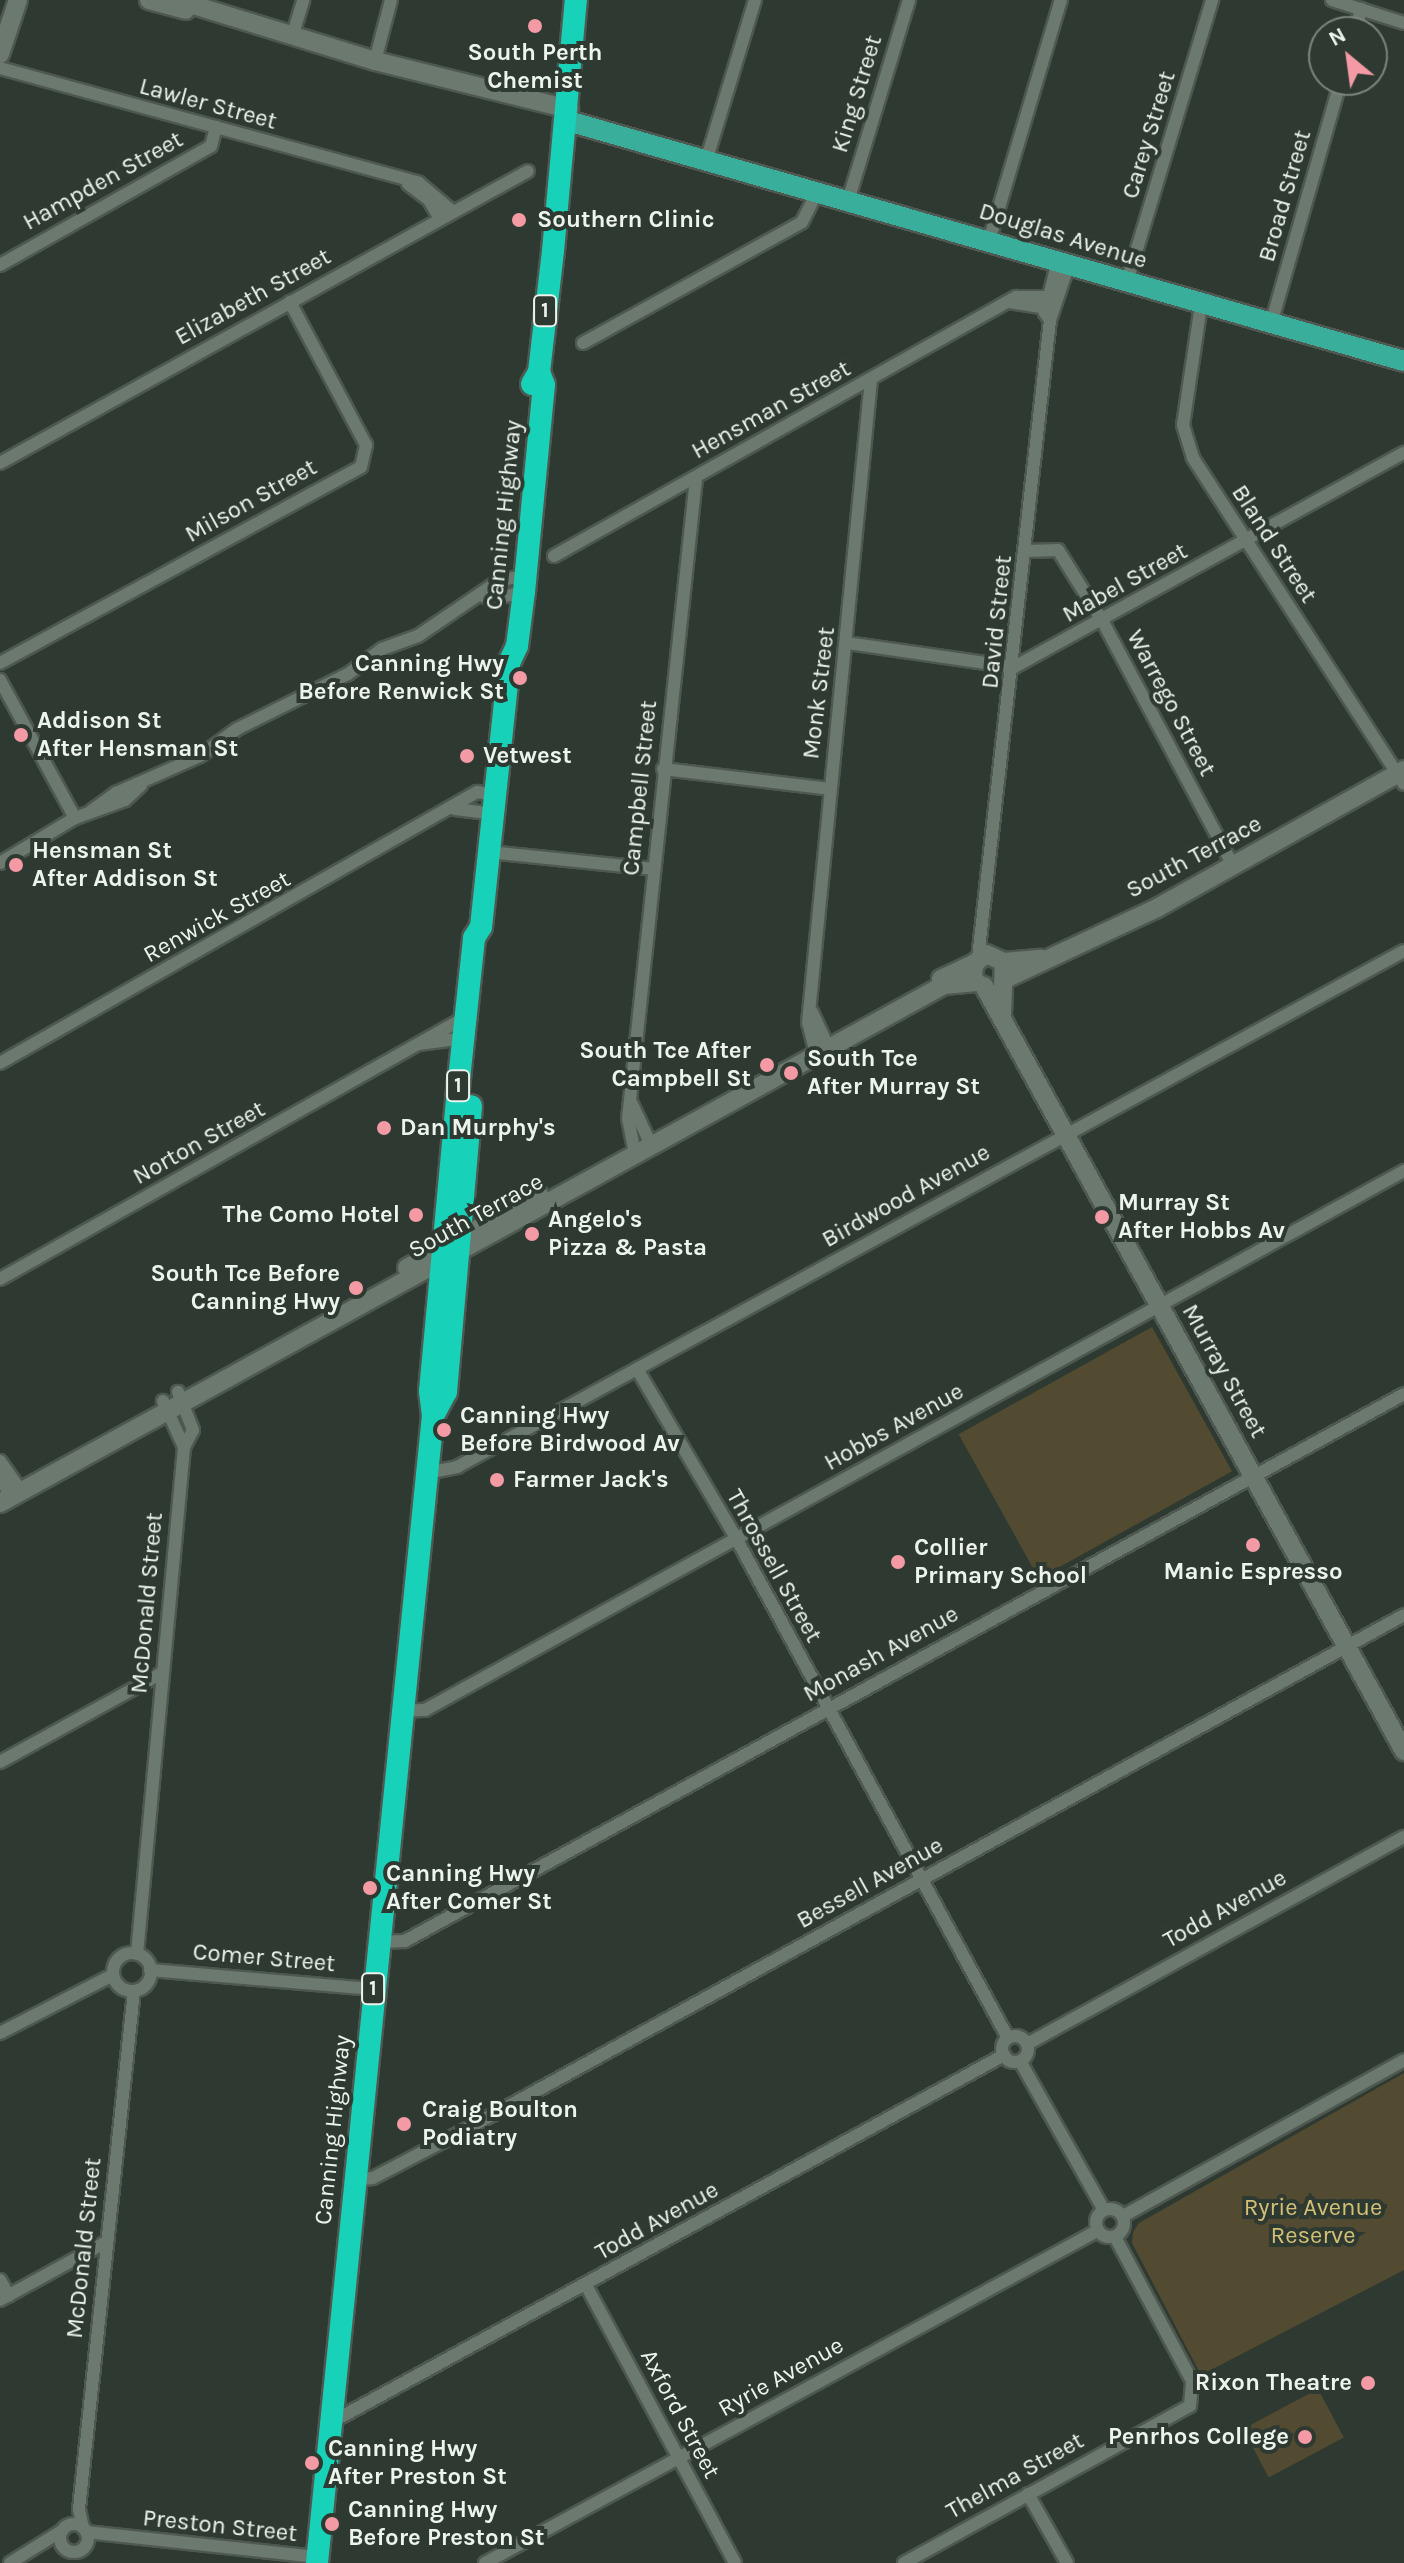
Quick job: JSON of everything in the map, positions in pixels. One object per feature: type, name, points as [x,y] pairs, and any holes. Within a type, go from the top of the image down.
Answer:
[{"type":"highway","name":"Canning Highway","points":[[317,2560],[433,1416],[446,1392],[465,1027],[474,938],[481,927],[509,663],[517,646],[518,585],[544,385],[539,372],[578,0]]},
{"type":"highway","name":"Canning Highway","points":[[452,1250],[487,937],[481,927]]},
{"type":"main road","points":[[0,23],[6,0]]},
{"type":"main road","points":[[0,54],[18,0]]},
{"type":"main road","name":"Douglas Avenue","points":[[149,0],[209,12]]},
{"type":"main road","name":"Douglas Avenue","points":[[177,0],[375,61],[568,115],[668,139],[707,158],[817,193],[1404,361]]},
{"type":"main road","name":"South Terrace","points":[[8,1489],[174,1402],[821,1048],[944,985],[990,971],[1157,908],[1231,861],[1401,772]]},
{"type":"main road","name":"Murray Street","points":[[990,971],[1002,1014],[1404,1751]]},
{"type":"street","points":[[292,37],[303,0]]},
{"type":"street","points":[[375,61],[391,0]]},
{"type":"street","points":[[707,158],[755,0]]},
{"type":"street","name":"King Street","points":[[848,201],[909,0]]},
{"type":"street","points":[[989,241],[1061,0]]},
{"type":"street","name":"Carey Street","points":[[1127,282],[1212,0]]},
{"type":"street","points":[[1332,0],[1404,23]]},
{"type":"street","points":[[1359,16],[1361,9]]},
{"type":"street","name":"Lawler Street","points":[[0,68],[406,182],[427,185],[452,211]]},
{"type":"street","name":"Broad Street","points":[[1271,324],[1336,96]]},
{"type":"street","name":"Hampden Street","points":[[0,265],[210,146],[216,127]]},
{"type":"street","name":"Elizabeth Street","points":[[0,463],[439,217],[528,171]]},
{"type":"street","name":"Lawler Street","points":[[406,182],[429,200],[439,217]]},
{"type":"street","points":[[583,343],[802,222],[817,193]]},
{"type":"street","name":"David Street","points":[[990,971],[984,929],[1051,306],[1064,262]]},
{"type":"street","name":"Milson Street","points":[[0,663],[361,467],[366,445],[290,302]]},
{"type":"street","name":"Hensman Street","points":[[554,556],[1009,302],[1051,306]]},
{"type":"street","name":"Bland Street","points":[[1201,305],[1183,425],[1193,458],[1401,772]]},
{"type":"street","name":"Monk Street","points":[[821,1048],[808,1023],[812,1012],[830,789],[871,379]]},
{"type":"street","name":"Mabel Street","points":[[1014,667],[1103,622],[1404,453]]},
{"type":"street","name":"Campbell Street","points":[[640,1146],[632,1104],[663,769],[696,478]]},
{"type":"street","name":"Warrego Street","points":[[1027,551],[1058,550],[1103,622],[1231,861]]},
{"type":"street","points":[[0,863],[91,811],[116,793],[141,785],[200,756],[258,717],[357,669],[382,649],[418,636],[480,595],[518,585]]},
{"type":"street","points":[[847,643],[1014,667]]},
{"type":"street","points":[[0,680],[75,818]]},
{"type":"street","points":[[663,769],[830,789]]},
{"type":"street","name":"Renwick Street","points":[[0,1063],[455,809],[477,792],[494,804]]},
{"type":"street","points":[[455,809],[494,804]]},
{"type":"street","points":[[489,852],[654,869]]},
{"type":"street","name":"Birdwood Avenue","points":[[427,1473],[457,1467],[1404,951]]},
{"type":"street","name":"Norton Street","points":[[0,1279],[419,1044],[465,1027]]},
{"type":"street","name":"Norton Street","points":[[419,1044],[432,1031],[465,1027]]},
{"type":"street","name":"Campbell Street","points":[[632,1104],[640,1146]]},
{"type":"street","name":"Hobbs Avenue","points":[[403,1711],[425,1710],[1404,1171]]},
{"type":"street","name":"Throssell Street","points":[[637,1369],[736,1538],[1008,2038]]},
{"type":"street","name":"Monash Avenue","points":[[378,1942],[405,1941],[1404,1394]]},
{"type":"street","name":"McDonald Street","points":[[137,1954],[184,1447],[193,1430],[174,1402]]},
{"type":"street","points":[[0,1461],[8,1489]]},
{"type":"street","name":"Bessell Avenue","points":[[354,2180],[373,2178],[465,2130],[1404,1615]]},
{"type":"street","points":[[0,1762],[162,1673]]},
{"type":"street","name":"Todd Avenue","points":[[1027,2044],[1404,1837]]},
{"type":"street","points":[[0,2033],[113,1975],[120,1958],[137,1954],[150,1970],[148,1982],[134,1991],[121,1988],[113,1975]]},
{"type":"street","name":"Comer Street","points":[[150,1970],[373,1989]]},
{"type":"street","name":"McDonald Street","points":[[74,2543],[134,1991]]},
{"type":"street","points":[[1020,2061],[1027,2044],[1019,2037],[1008,2038],[1004,2055],[1020,2061],[1104,2210],[1123,2216],[1404,2060]]},
{"type":"street","name":"Todd Avenue","points":[[330,2423],[1004,2055]]},
{"type":"street","points":[[1104,2210],[1095,2221],[1097,2231],[1115,2237],[1124,2226],[1123,2216]]},
{"type":"street","name":"Ryrie Avenue","points":[[485,2563],[1097,2231]]},
{"type":"street","name":"Thelma Street","points":[[904,2563],[1190,2406],[1192,2381],[1115,2237]]},
{"type":"street","points":[[0,2280],[4,2298],[106,2242]]},
{"type":"street","name":"Axford Street","points":[[586,2285],[735,2563]]},
{"type":"street","points":[[1028,2494],[1067,2563]]},
{"type":"street","name":"Preston Street","points":[[10,2563],[43,2545],[118,2537],[317,2560]]},
{"type":"green space","points":[[1152,1327],[1232,1471],[1039,1578],[959,1434]]},
{"type":"green space","name":"Ryrie Avenue Reserve","points":[[1404,2073],[1404,2270],[1201,2375],[1132,2243],[1133,2232],[1139,2223]]},
{"type":"green space","points":[[1318,2389],[1344,2438],[1269,2477],[1243,2429]]},
{"type":"place","name":"South Perth Chemist","points":[[535,26]]},
{"type":"place","name":"Southern Clinic","points":[[519,220]]},
{"type":"place","name":"Canning Hwy Before Renwick St","points":[[520,678]]},
{"type":"place","name":"Addison St After Hensman St","points":[[21,735]]},
{"type":"place","name":"Vetwest","points":[[467,756]]},
{"type":"place","name":"Hensman St After Addison St","points":[[16,865]]},
{"type":"place","name":"South Tce After Campbell St","points":[[767,1065]]},
{"type":"place","name":"South Tce After Murray St","points":[[791,1073]]},
{"type":"place","name":"Dan Murphy's","points":[[384,1128]]},
{"type":"place","name":"The Como Hotel","points":[[416,1215]]},
{"type":"place","name":"Murray St After Hobbs Av","points":[[1102,1217]]},
{"type":"place","name":"Angelo's Pizza & Pasta","points":[[532,1234]]},
{"type":"place","name":"South Tce Before Canning Hwy","points":[[356,1288]]},
{"type":"place","name":"Canning Hwy Before Birdwood Av","points":[[444,1430]]},
{"type":"place","name":"Farmer Jack's","points":[[497,1480]]},
{"type":"place","name":"Manic Espresso","points":[[1253,1545]]},
{"type":"place","name":"Collier Primary School","points":[[898,1562]]},
{"type":"place","name":"Canning Hwy After Comer St","points":[[370,1888]]},
{"type":"place","name":"Craig Boulton Podiatry","points":[[404,2124]]},
{"type":"place","name":"Rixon Theatre","points":[[1368,2383]]},
{"type":"place","name":"Penrhos College","points":[[1305,2437]]},
{"type":"place","name":"Canning Hwy After Preston St","points":[[312,2463]]},
{"type":"place","name":"Canning Hwy Before Preston St","points":[[332,2524]]}]
